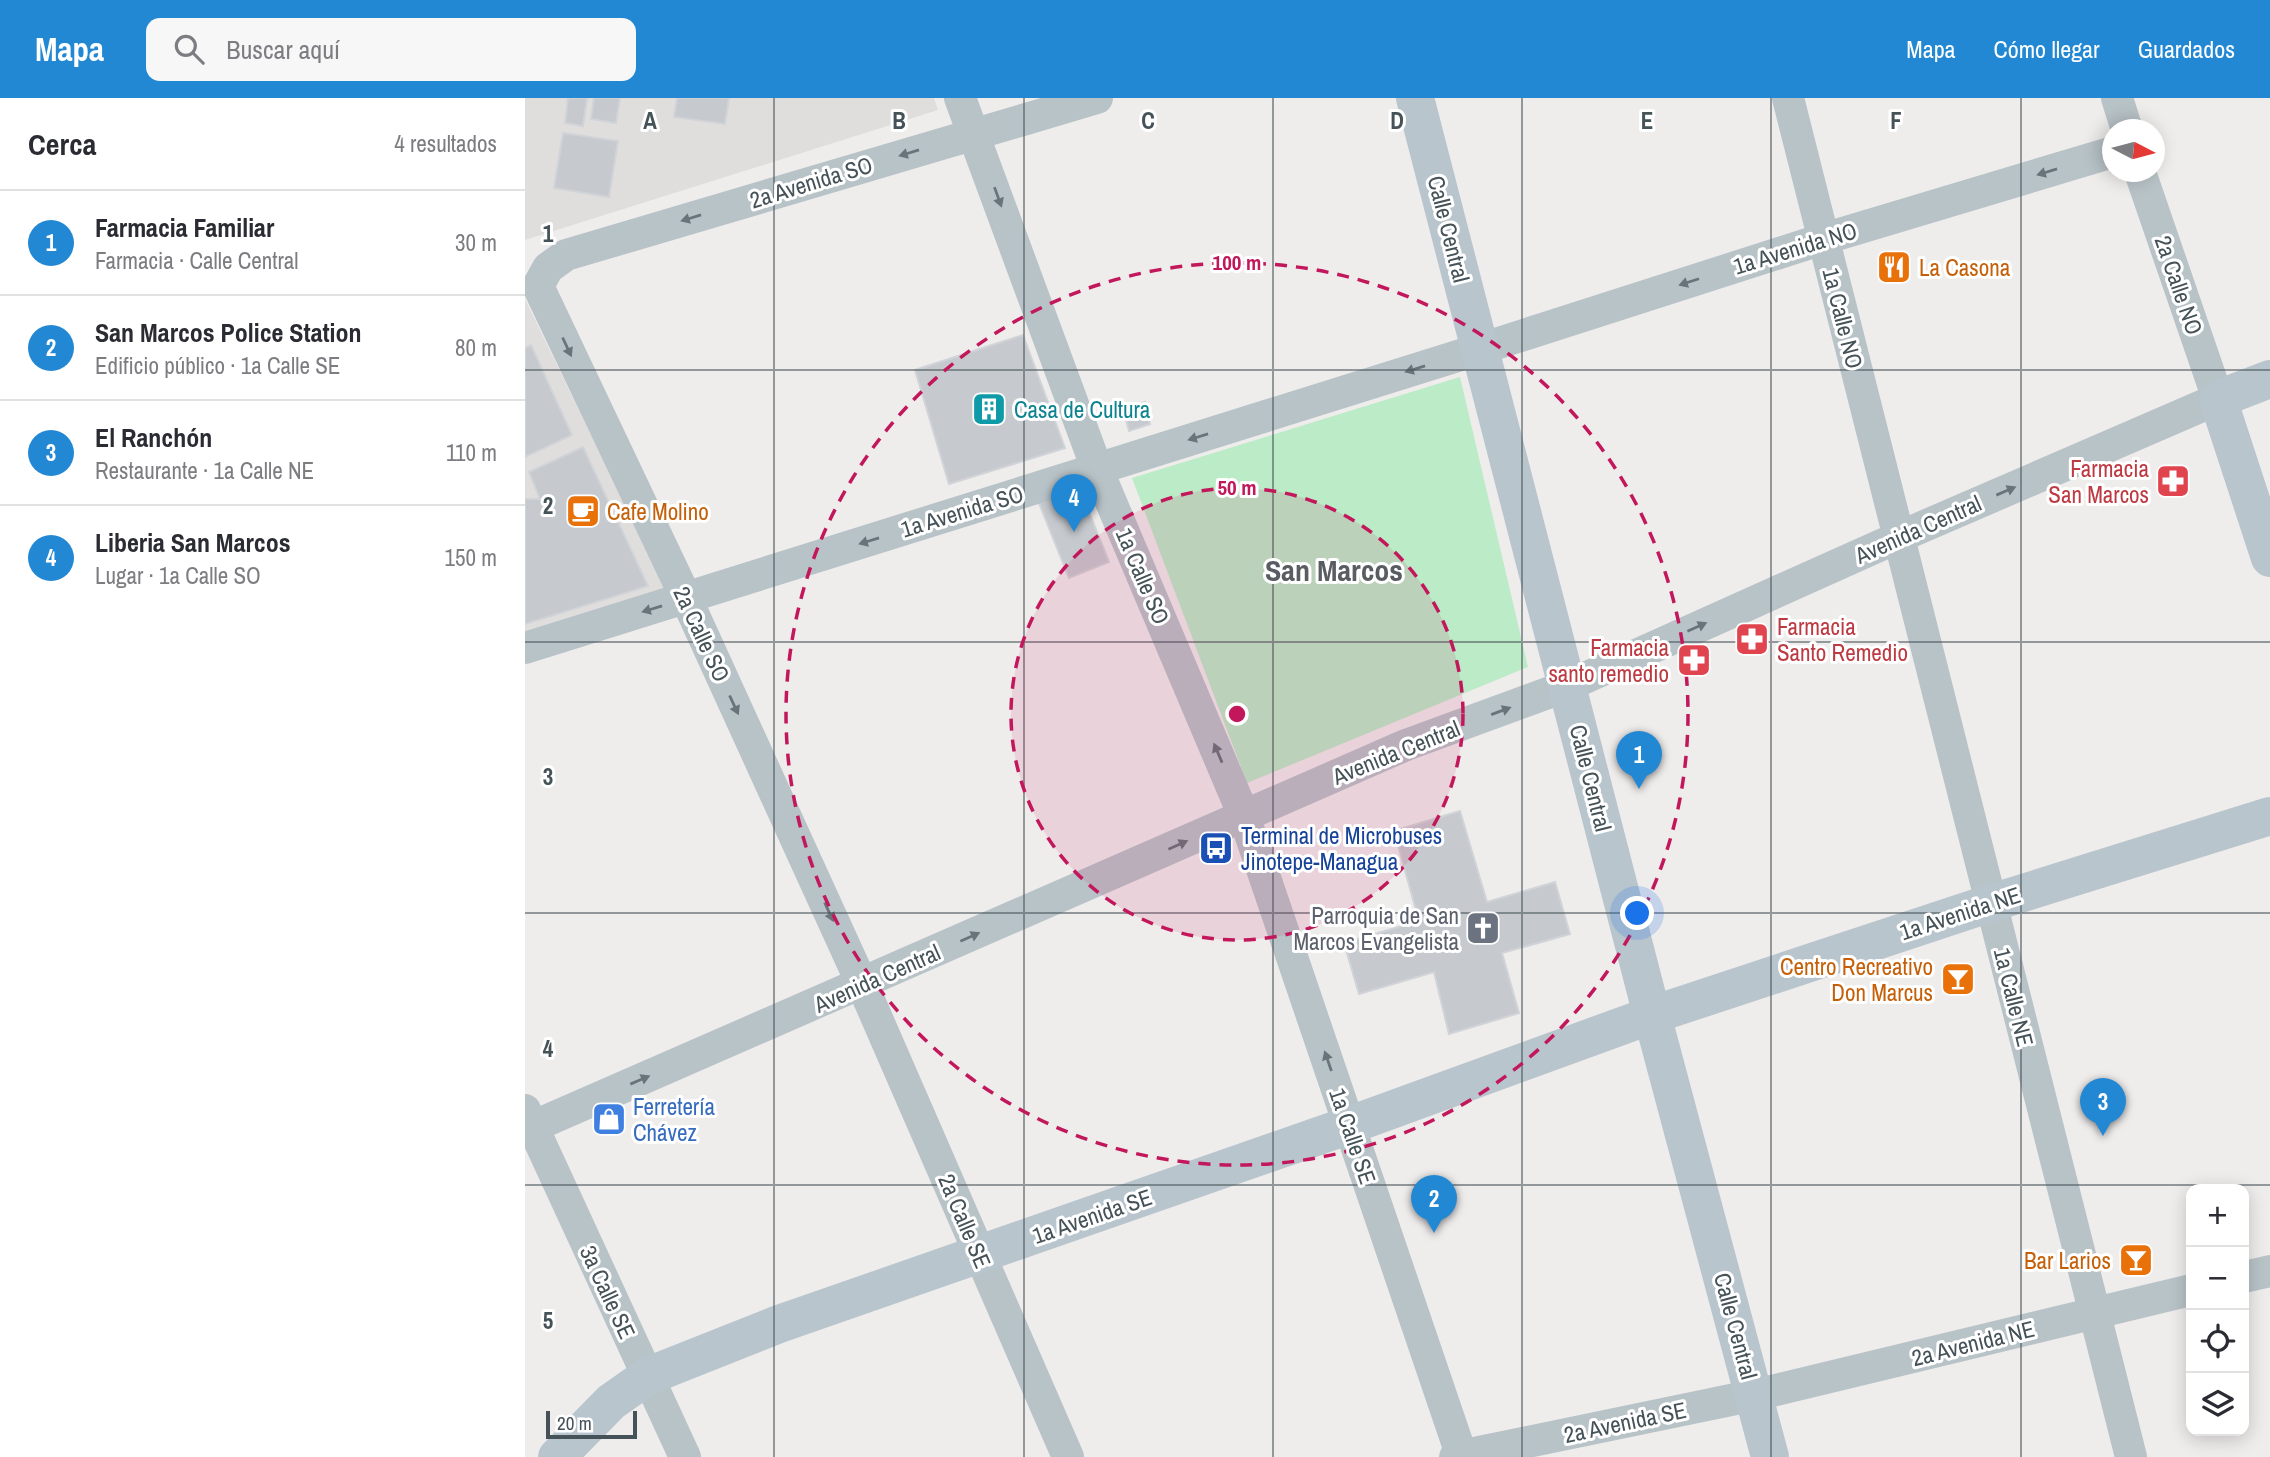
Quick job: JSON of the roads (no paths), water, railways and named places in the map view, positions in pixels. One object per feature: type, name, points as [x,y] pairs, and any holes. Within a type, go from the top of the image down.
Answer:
[{"type":"main road","name":"Calle Central","points":[[1415,98],[1651,1015],[1755,1395],[1769,1457]]},
{"type":"main road","name":"Avenida Central","points":[[2218,399],[2270,379]]},
{"type":"main road","points":[[2218,399],[2270,558]]},
{"type":"main road","name":"1a Avenida NE","points":[[1651,1015],[1991,903],[2270,816]]},
{"type":"main road","name":"1a Avenida SE","points":[[557,1457],[611,1402],[647,1376],[873,1290],[980,1256],[1651,1015]]},
{"type":"street","name":"1a Calle SO","points":[[960,98],[1097,469],[1244,816]]},
{"type":"street","name":"2a Avenida SO","points":[[538,285],[548,268],[566,255],[1097,98]]},
{"type":"street","name":"1a Calle NO","points":[[1788,98],[1899,537]]},
{"type":"street","points":[[2117,98],[2124,119]]},
{"type":"street","name":"1a Avenida NO","points":[[1480,349],[1823,239],[2102,155]]},
{"type":"street","name":"2a Calle NO","points":[[2143,182],[2218,399]]},
{"type":"street","name":"2a Calle SO","points":[[538,285],[686,598],[862,984]]},
{"type":"street","name":"1a Avenida SO","points":[[525,648],[1480,349]]},
{"type":"street","name":"Avenida Central","points":[[527,1122],[862,984],[1406,745],[1567,686],[1899,537],[2218,399]]},
{"type":"street","name":"1a Calle NE","points":[[1899,537],[2131,1457]]},
{"type":"street","name":"1a Calle SE","points":[[1244,816],[1460,1456]]},
{"type":"street","name":"2a Calle SE","points":[[862,984],[1068,1457]]},
{"type":"street","name":"3a Calle SE","points":[[527,1122],[685,1457]]},
{"type":"street","points":[[2249,1276],[2270,1271]]},
{"type":"street","name":"2a Avenida NE","points":[[1755,1395],[2186,1291]]},
{"type":"street","name":"2a Avenida SE","points":[[1460,1456],[1755,1395]]},
{"type":"place","name":"La Casona","points":[[1894,267]]},
{"type":"place","name":"Casa de Cultura","points":[[989,409]]},
{"type":"place","name":"Farmacia San Marcos","points":[[2173,481]]},
{"type":"place","name":"Cafe Molino","points":[[583,511]]},
{"type":"place","name":"Liberia San Marcos","points":[[1074,532]]},
{"type":"place","name":"Farmacia Santo Remedio","points":[[1752,639]]},
{"type":"place","name":"Farmacia santo remedio","points":[[1694,660]]},
{"type":"place","name":"Farmacia Familiar","points":[[1639,789]]},
{"type":"place","name":"Terminal de Microbuses Jinotepe-Managua","points":[[1216,848]]},
{"type":"place","name":"Parroquia de San Marcos Evangelista","points":[[1483,928]]},
{"type":"place","name":"Centro Recreativo Don Marcus","points":[[1958,979]]},
{"type":"place","name":"Ferretería Chávez","points":[[609,1119]]},
{"type":"place","name":"El Ranchón","points":[[2103,1136]]},
{"type":"place","name":"San Marcos Police Station","points":[[1434,1233]]},
{"type":"place","name":"Bar Larios","points":[[2136,1260]]},
{"type":"district","name":"San Marcos","points":[[1334,570]]}]
